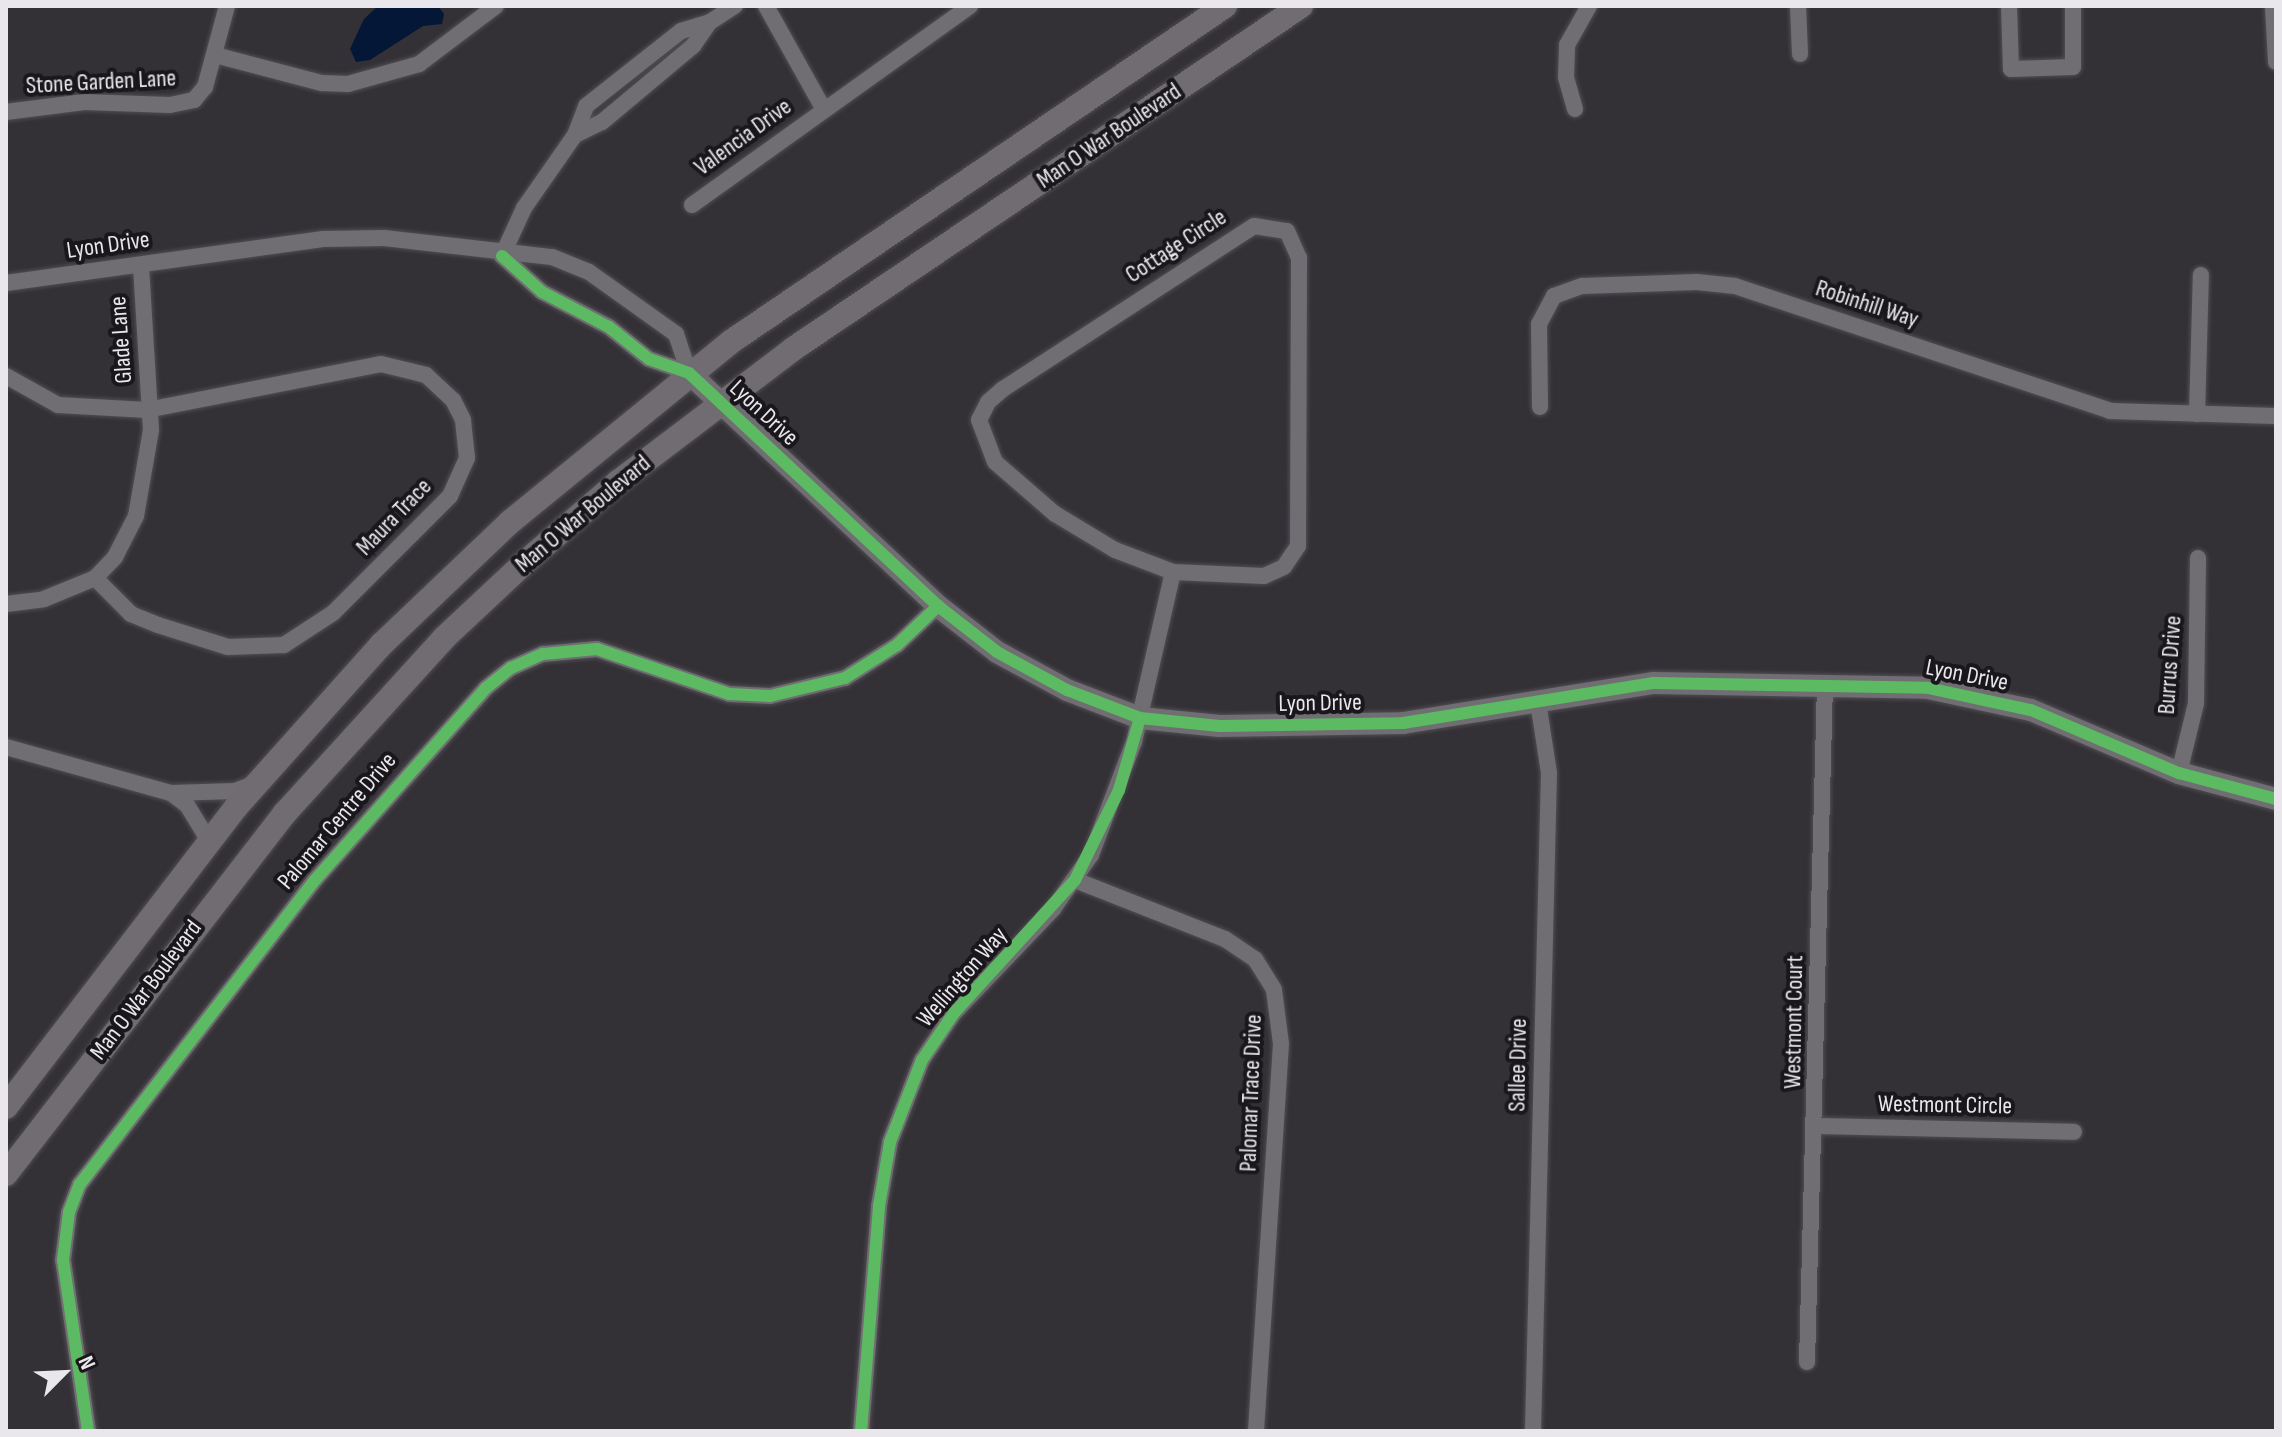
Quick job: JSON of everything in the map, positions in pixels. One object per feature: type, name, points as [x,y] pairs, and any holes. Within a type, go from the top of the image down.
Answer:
[{"type":"main road","name":"Man O War Boulevard","points":[[6,1107],[209,841],[258,782],[382,644],[453,575],[689,373],[1225,6]]},
{"type":"main road","name":"Man O War Boulevard","points":[[6,1174],[210,905],[343,746],[522,565],[721,403],[793,349],[1301,6]]},
{"type":"street","name":"Stone Garden Lane","points":[[6,112],[84,102],[183,104],[205,87],[227,6]]},
{"type":"street","points":[[215,55],[322,83],[348,84],[419,64],[496,6]]},
{"type":"street","points":[[502,256],[524,208],[575,135],[602,122],[693,46],[710,22],[735,6]]},
{"type":"street","name":"Valencia Drive","points":[[766,6],[823,108]]},
{"type":"street","name":"Valencia Drive","points":[[692,205],[823,108],[970,6]]},
{"type":"street","points":[[1575,109],[1566,77],[1567,45],[1589,6]]},
{"type":"street","points":[[1798,6],[1800,54]]},
{"type":"street","points":[[2009,6],[2011,69],[2073,67],[2073,6]]},
{"type":"street","points":[[2274,9],[2276,62]]},
{"type":"street","name":"Cottage Circle","points":[[1262,224],[1278,226],[1293,239],[1299,258],[1298,546],[1284,567],[1264,576],[1173,572],[1115,550],[1055,514],[995,462],[979,420],[988,402],[1003,389],[1233,235],[1262,224]]},
{"type":"street","name":"Lyon Drive","points":[[6,283],[141,267],[323,239],[384,238],[502,256],[552,257],[589,272],[676,334],[689,373]]},
{"type":"street","name":"Lyon Drive","points":[[502,256],[542,292],[609,327],[649,359],[689,373],[938,606],[1031,673],[1140,718],[1220,726],[1388,723],[1538,702],[1603,687],[1654,683],[1825,683],[1928,688],[2031,710],[2179,773],[2276,799]]},
{"type":"street","name":"Glade Lane","points":[[6,604],[44,599],[95,578],[115,557],[136,516],[150,455],[141,267]]},
{"type":"street","points":[[2197,414],[2201,275]]},
{"type":"street","name":"Robinhill Way","points":[[1540,407],[1539,324],[1554,296],[1582,286],[1697,282],[1735,286],[2110,411],[2276,416]]},
{"type":"street","name":"Maura Trace","points":[[95,578],[110,598],[158,625],[228,647],[284,645],[333,613],[419,529],[450,496],[467,458],[465,429],[453,400],[426,375],[381,364],[150,410]]},
{"type":"street","name":"Glade Lane","points":[[6,376],[58,405],[150,410]]},
{"type":"street","name":"Burrus Drive","points":[[2179,773],[2196,703],[2198,558]]},
{"type":"street","points":[[1140,718],[1173,572]]},
{"type":"street","name":"Palomar Centre Drive","points":[[88,1431],[63,1260],[69,1212],[80,1184],[210,1010],[315,880],[486,688],[511,668],[543,654],[597,649],[729,694],[770,696],[845,678],[897,645],[938,606]]},
{"type":"street","name":"Westmont Court","points":[[1807,1362],[1816,1126],[1825,683]]},
{"type":"street","name":"Sallee Drive","points":[[1533,1431],[1549,773],[1538,702]]},
{"type":"street","name":"Wellington Way","points":[[861,1431],[879,1206],[890,1142],[922,1060],[954,1013],[1075,880],[1108,816],[1140,718]]},
{"type":"street","points":[[6,747],[171,793],[235,791],[258,782]]},
{"type":"street","points":[[171,793],[187,805],[209,841]]},
{"type":"street","name":"Palomar Trace Drive","points":[[1075,880],[1225,939],[1255,959],[1274,990],[1281,1044],[1256,1431]]},
{"type":"street","name":"Westmont Circle","points":[[1816,1126],[2074,1132]]},
{"type":"water","points":[[438,6],[444,14],[442,24],[423,26],[370,60],[356,62],[350,49],[364,19],[377,7]]},
{"type":"cycle path","points":[[502,256],[542,292],[609,327],[649,359],[689,373],[938,606],[997,652],[1067,690],[1140,718],[1220,726],[1403,723],[1654,683],[1928,688],[2031,710],[2179,773],[2276,799]]},
{"type":"cycle path","points":[[88,1431],[63,1260],[69,1212],[80,1184],[315,880],[486,688],[511,668],[543,654],[597,649],[729,694],[770,696],[845,678],[897,645],[938,606]]},
{"type":"cycle path","points":[[861,1431],[879,1206],[890,1142],[922,1060],[954,1013],[1075,880],[1119,790],[1140,718]]}]
